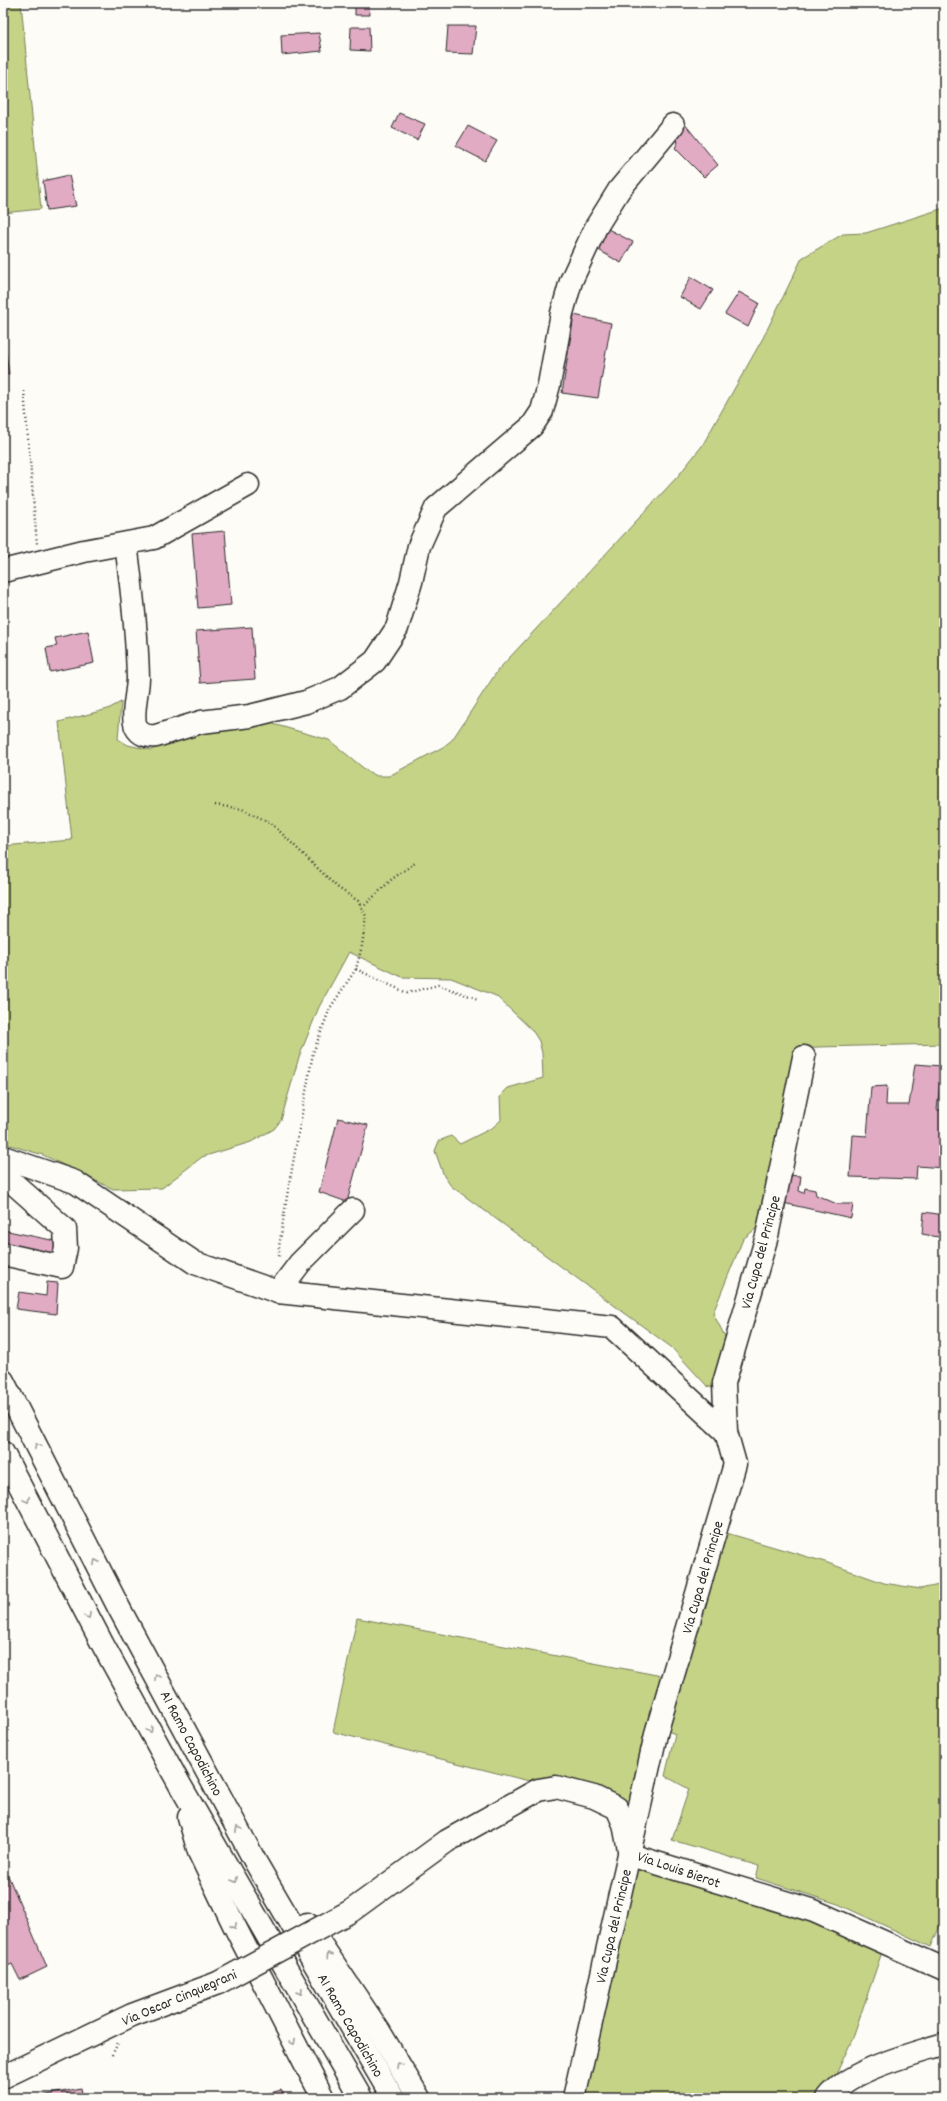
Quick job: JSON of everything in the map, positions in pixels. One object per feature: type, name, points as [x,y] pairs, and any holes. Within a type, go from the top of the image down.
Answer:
[{"type":"main road","points":[[126,544],[133,597],[138,679],[135,721],[139,732],[150,737],[201,722],[250,716],[306,702],[340,688],[375,661],[397,628],[411,582],[419,546],[436,508],[532,426],[542,411],[549,385],[562,313],[574,275],[596,227],[619,190],[674,125]]},
{"type":"main road","points":[[3,571],[84,550],[154,538],[248,485]]},
{"type":"main road","name":"Via Cupa del Principe","points":[[574,2098],[657,1730],[735,1464],[726,1432],[724,1383],[767,1236],[804,1057]]},
{"type":"main road","points":[[3,1161],[75,1182],[195,1263],[278,1292],[612,1327],[726,1432]]},
{"type":"main road","points":[[3,1161],[65,1228],[66,1248],[62,1267],[3,1254]]},
{"type":"main road","points":[[278,1292],[300,1263],[353,1210]]},
{"type":"main road","name":"A1 Ramo Capodichino","points":[[3,1381],[119,1608],[256,1863],[393,2098]]},
{"type":"main road","name":"A1 Ramo Capodichino","points":[[3,1453],[103,1645],[180,1786],[361,2098]]},
{"type":"main road","points":[[180,1786],[199,1852],[234,1925],[323,2098]]},
{"type":"main road","name":"Via Louis Bierot","points":[[351,1911],[448,1840],[538,1790],[556,1787],[594,1797],[617,1808],[624,1824],[630,1850],[637,1857],[814,1911],[944,1969]]},
{"type":"main road","points":[[256,1863],[297,1909],[379,2031],[419,2098]]},
{"type":"main road","name":"Via Oscar Cinquegrani","points":[[3,2077],[132,2015],[218,1983],[351,1911]]},
{"type":"main road","points":[[828,2098],[849,2081],[871,2068],[944,2044]]},
{"type":"path","points":[[24,391],[33,479],[37,549],[36,562]]},
{"type":"path","points":[[215,804],[242,809],[271,823],[337,887],[358,901],[366,916],[362,946],[356,969],[330,1008],[313,1053],[280,1239],[279,1260]]},
{"type":"path","points":[[362,908],[392,879],[415,864]]},
{"type":"path","points":[[356,969],[407,993],[438,985],[478,999]]},
{"type":"green space","points":[[3,3],[21,3],[41,209],[3,213]]},
{"type":"green space","points":[[944,208],[944,1044],[817,1047],[796,1054],[782,1208],[743,1239],[713,1313],[739,1364],[732,1395],[707,1386],[671,1347],[451,1186],[444,1176],[435,1151],[439,1141],[451,1136],[460,1144],[492,1128],[501,1120],[500,1096],[508,1088],[543,1078],[542,1053],[539,1041],[532,1030],[496,996],[451,978],[402,977],[349,952],[319,1007],[299,1057],[281,1120],[274,1129],[251,1142],[202,1157],[162,1188],[113,1189],[43,1155],[3,1143],[3,846],[72,840],[59,722],[108,709],[121,702],[118,739],[128,745],[151,750],[211,728],[266,722],[329,740],[367,771],[377,776],[389,776],[443,747],[452,740],[498,670],[678,476],[702,446],[763,338],[802,258],[843,234],[866,233]]},
{"type":"green space","points":[[723,1532],[825,1562],[884,1583],[920,1589],[944,1584],[944,1916],[931,1947],[838,1904],[756,1878],[759,1866],[672,1840],[689,1789],[665,1776],[675,1734],[663,1729]]},
{"type":"green space","points":[[357,1618],[662,1676],[635,1797],[629,1802],[599,1790],[537,1783],[333,1732]]},
{"type":"green space","points":[[631,1867],[805,1920],[882,1952],[852,2040],[825,2098],[578,2098]]},
{"type":"building","points":[[355,3],[369,3],[370,15],[355,15]]},
{"type":"building","points":[[448,26],[476,26],[473,54],[446,53]]},
{"type":"building","points":[[351,27],[369,27],[370,51],[350,50]]},
{"type":"building","points":[[319,33],[322,51],[282,55],[281,35]]},
{"type":"building","points":[[399,113],[425,124],[417,140],[392,128]]},
{"type":"building","points":[[684,123],[718,165],[704,177],[675,148],[678,142],[671,134]]},
{"type":"building","points":[[468,126],[497,141],[485,161],[456,146]]},
{"type":"building","points":[[69,175],[76,206],[47,210],[43,181]]},
{"type":"building","points":[[606,228],[633,242],[621,263],[595,248]]},
{"type":"building","points":[[691,277],[713,290],[701,309],[680,297]]},
{"type":"building","points":[[739,292],[759,303],[748,327],[725,314]]},
{"type":"building","points":[[574,315],[611,323],[598,398],[562,393]]},
{"type":"building","points":[[3,333],[9,374],[3,375]]},
{"type":"building","points":[[225,531],[231,605],[198,608],[192,534]]},
{"type":"building","points":[[252,627],[255,679],[200,683],[196,631]]},
{"type":"building","points":[[88,631],[94,663],[50,672],[46,648],[57,646],[55,638]]},
{"type":"building","points":[[915,1064],[942,1066],[937,1110],[944,1110],[944,1168],[917,1166],[916,1179],[850,1177],[853,1135],[867,1136],[871,1087],[887,1086],[886,1105],[909,1105]]},
{"type":"building","points":[[338,1118],[368,1125],[347,1202],[319,1192]]},
{"type":"building","points":[[785,1175],[801,1176],[799,1191],[804,1193],[805,1188],[815,1190],[816,1195],[837,1204],[853,1204],[851,1218],[783,1203]]},
{"type":"building","points":[[924,1212],[944,1215],[944,1238],[922,1234]]},
{"type":"building","points":[[3,1230],[56,1241],[53,1258],[3,1247]]},
{"type":"building","points":[[47,1282],[58,1283],[56,1314],[16,1309],[19,1292],[46,1296]]},
{"type":"building","points":[[3,1864],[47,1967],[20,1980],[12,1964],[3,1968]]},
{"type":"building","points":[[81,2088],[83,2098],[32,2098]]},
{"type":"building","points":[[281,2090],[286,2098],[269,2098],[267,2094]]}]
